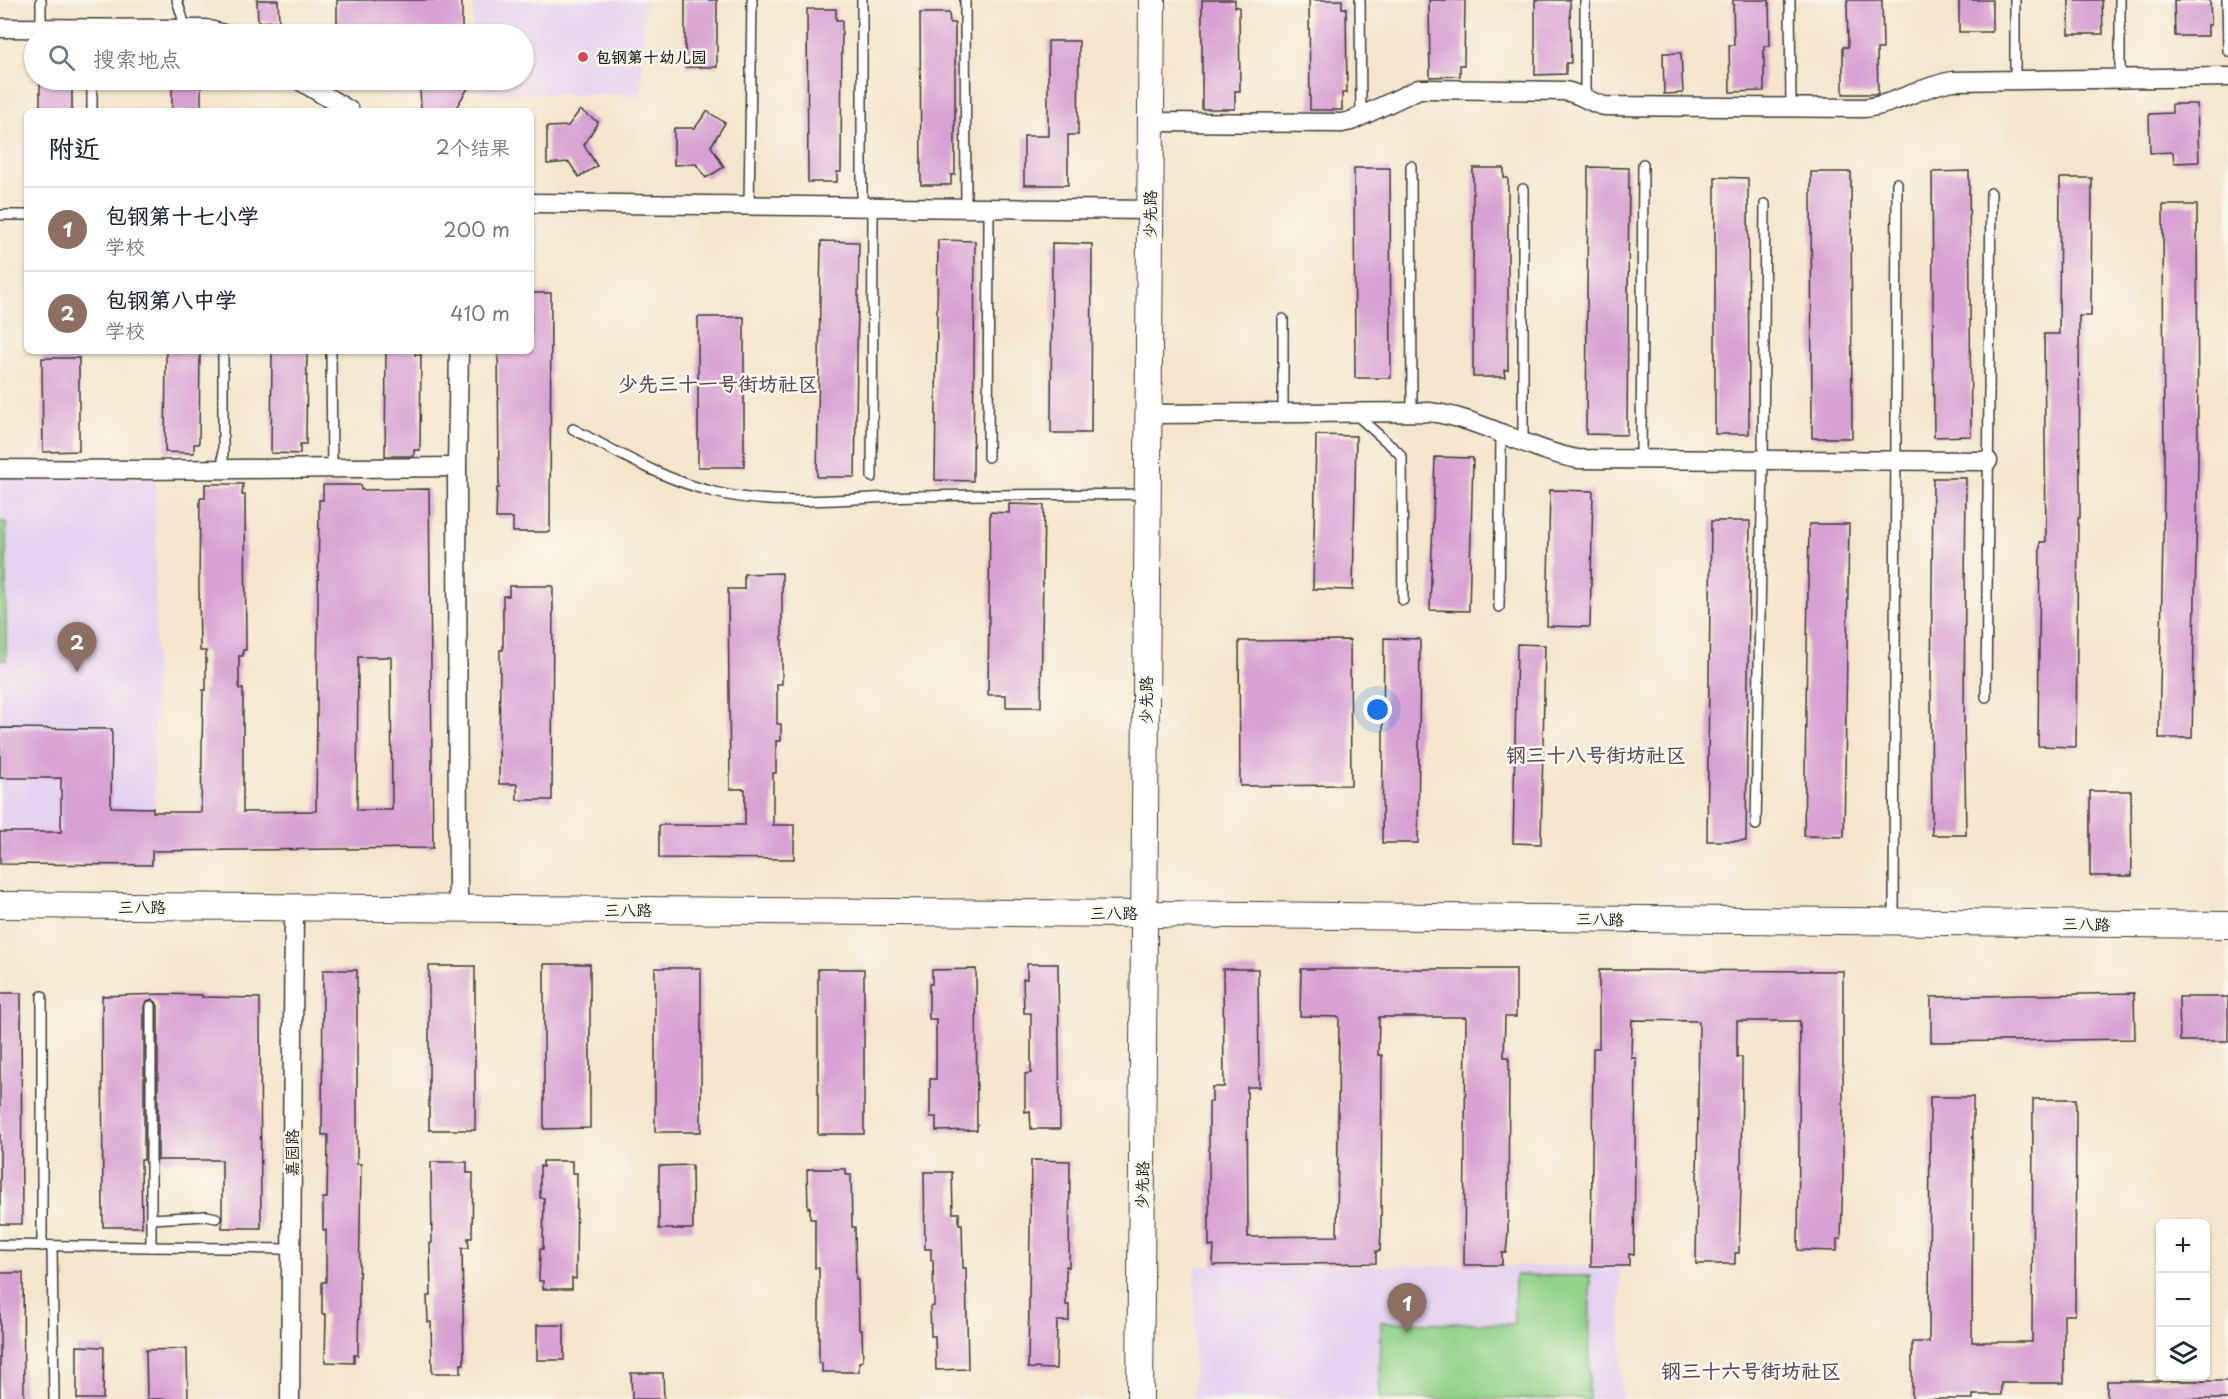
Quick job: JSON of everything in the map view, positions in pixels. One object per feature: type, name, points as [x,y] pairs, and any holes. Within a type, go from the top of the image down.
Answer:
[{"type":"main road","name":"少先路","points":[[1140,1399],[1152,0]]},
{"type":"main road","name":"三八路","points":[[0,905],[2228,925]]},
{"type":"street","points":[[0,28],[24,28]]},
{"type":"street","points":[[1151,122],[1332,124],[1351,121],[1425,88],[1575,92],[1605,106],[1872,107],[1881,106],[1941,83],[2228,77]]},
{"type":"street","points":[[315,90],[345,108]]},
{"type":"street","points":[[534,203],[1150,210]]},
{"type":"street","points":[[458,909],[459,354]]},
{"type":"street","points":[[1149,414],[1412,412],[1448,414],[1467,419],[1547,453],[1578,459],[1988,461]]},
{"type":"street","points":[[0,469],[223,470],[457,467]]},
{"type":"street","name":"嘉园路","points":[[290,1399],[294,908]]},
{"type":"lane","points":[[41,0],[41,24]]},
{"type":"lane","points":[[177,0],[184,24]]},
{"type":"lane","points":[[749,207],[752,0]]},
{"type":"lane","points":[[862,0],[872,477]]},
{"type":"lane","points":[[965,0],[966,209]]},
{"type":"lane","points":[[1360,0],[1360,116]]},
{"type":"lane","points":[[1585,0],[1585,97]]},
{"type":"lane","points":[[1790,0],[1791,107]]},
{"type":"lane","points":[[2015,0],[2015,80]]},
{"type":"lane","points":[[2120,0],[2120,78]]},
{"type":"lane","points":[[2228,0],[2228,51]]},
{"type":"lane","points":[[92,90],[92,108]]},
{"type":"lane","points":[[1641,460],[1643,164]]},
{"type":"lane","points":[[1411,166],[1412,412]]},
{"type":"lane","points":[[1894,922],[1897,183]]},
{"type":"lane","points":[[1523,189],[1523,444]]},
{"type":"lane","points":[[1986,697],[1991,193]]},
{"type":"lane","points":[[1755,825],[1763,460],[1765,204]]},
{"type":"lane","points":[[988,458],[989,209]]},
{"type":"lane","points":[[0,215],[24,215]]},
{"type":"lane","points":[[1283,319],[1283,413]]},
{"type":"lane","points":[[223,354],[223,470]]},
{"type":"lane","points":[[330,354],[332,468]]},
{"type":"lane","points":[[1353,412],[1402,458],[1403,600]]},
{"type":"lane","points":[[573,429],[687,485],[717,493],[775,501],[949,495],[1148,494]]},
{"type":"lane","points":[[1499,607],[1500,434]]},
{"type":"lane","points":[[42,996],[47,1246],[54,1399]]},
{"type":"lane","points":[[151,1006],[151,1247]]},
{"type":"lane","points":[[151,1219],[207,1216],[216,1218]]},
{"type":"lane","points":[[0,1245],[291,1249]]},
{"type":"shaded area","name":"包钢第十幼儿园","points":[[473,0],[645,0],[641,95],[483,93],[483,90],[534,90],[534,24],[473,24]]},
{"type":"shaded area","points":[[0,477],[156,479],[154,866],[0,864]]},
{"type":"shaded area","points":[[1195,1266],[1620,1266],[1622,1399],[1193,1399]]},
{"type":"green space","points":[[0,522],[6,522],[6,660],[0,660]]},
{"type":"green space","points":[[1515,1275],[1590,1276],[1589,1399],[1380,1399],[1381,1322],[1514,1324]]},
{"type":"building","points":[[257,0],[278,0],[279,21],[258,22]]},
{"type":"building","points":[[337,0],[462,0],[462,24],[337,24]]},
{"type":"building","points":[[685,0],[717,0],[717,67],[685,67]]},
{"type":"building","points":[[1202,0],[1235,0],[1235,7],[1239,7],[1240,91],[1235,91],[1235,109],[1202,109]]},
{"type":"building","points":[[1309,0],[1342,0],[1342,8],[1346,8],[1347,93],[1342,93],[1342,110],[1310,110]]},
{"type":"building","points":[[1429,0],[1465,0],[1464,65],[1460,65],[1460,76],[1430,77]]},
{"type":"building","points":[[1535,0],[1570,0],[1571,63],[1566,63],[1566,74],[1535,75]]},
{"type":"building","points":[[1733,0],[1769,0],[1770,46],[1764,46],[1764,91],[1730,92],[1729,45],[1734,45]]},
{"type":"building","points":[[1847,0],[1882,0],[1883,49],[1877,49],[1878,94],[1843,94],[1843,47],[1848,47]]},
{"type":"building","points":[[1959,0],[1992,0],[1992,32],[1959,32]]},
{"type":"building","points":[[2069,0],[2102,0],[2103,34],[2069,34]]},
{"type":"building","points":[[2174,0],[2210,0],[2211,25],[2208,25],[2208,36],[2175,36]]},
{"type":"building","points":[[807,9],[836,9],[836,20],[842,20],[841,172],[837,172],[837,182],[808,182]]},
{"type":"building","points":[[920,13],[949,13],[950,23],[955,23],[955,175],[951,175],[951,185],[921,185]]},
{"type":"building","points":[[1048,41],[1079,41],[1078,135],[1068,135],[1068,185],[1024,185],[1024,136],[1048,136]]},
{"type":"building","points":[[1663,53],[1681,53],[1683,93],[1664,94]]},
{"type":"building","points":[[40,90],[72,90],[72,108],[40,108]]},
{"type":"building","points":[[172,90],[201,90],[201,108],[172,108]]},
{"type":"building","points":[[420,90],[467,90],[456,108],[421,108]]},
{"type":"building","points":[[2172,104],[2197,104],[2199,162],[2174,163],[2173,152],[2150,153],[2149,114],[2172,113]]},
{"type":"building","points":[[580,110],[598,122],[584,145],[597,166],[579,177],[569,162],[547,164],[547,127],[568,126]]},
{"type":"building","points":[[707,111],[725,123],[711,146],[724,167],[706,178],[696,164],[674,165],[674,128],[695,128]]},
{"type":"building","points":[[1588,167],[1629,168],[1627,435],[1586,434]]},
{"type":"building","points":[[1354,168],[1390,168],[1391,378],[1355,378]]},
{"type":"building","points":[[1473,168],[1504,168],[1504,178],[1508,178],[1508,370],[1504,370],[1505,377],[1473,377]]},
{"type":"building","points":[[1969,171],[1971,436],[1934,437],[1932,172]]},
{"type":"building","points":[[1811,172],[1851,172],[1852,438],[1812,438]]},
{"type":"building","points":[[1715,177],[1748,178],[1749,434],[1715,434]]},
{"type":"building","points":[[2060,178],[2092,178],[2091,316],[2079,316],[2080,518],[2078,518],[2076,747],[2038,746],[2040,542],[2046,542],[2044,334],[2059,334]]},
{"type":"building","points":[[2163,205],[2197,205],[2198,462],[2192,738],[2159,738],[2164,487]]},
{"type":"building","points":[[938,240],[975,241],[973,481],[935,480]]},
{"type":"building","points":[[821,241],[859,242],[855,477],[817,477]]},
{"type":"building","points":[[1052,243],[1092,244],[1091,433],[1051,433]]},
{"type":"building","points":[[534,293],[551,293],[550,532],[513,532],[513,518],[496,518],[497,488],[499,488],[498,354],[534,354]]},
{"type":"building","points":[[698,317],[744,317],[744,467],[698,467]]},
{"type":"building","points":[[166,354],[200,354],[199,444],[194,444],[194,453],[165,452]]},
{"type":"building","points":[[272,354],[307,354],[306,444],[300,444],[300,454],[271,453]]},
{"type":"building","points":[[386,354],[421,355],[420,450],[414,450],[414,456],[385,456]]},
{"type":"building","points":[[42,358],[79,358],[79,451],[43,452]]},
{"type":"building","points":[[1316,435],[1356,436],[1353,590],[1313,589]]},
{"type":"building","points":[[1435,457],[1473,458],[1469,611],[1430,610]]},
{"type":"building","points":[[1933,478],[1966,478],[1964,711],[1966,835],[1932,835]]},
{"type":"building","points":[[205,484],[243,484],[242,495],[245,495],[246,650],[243,650],[243,656],[239,656],[239,689],[243,689],[243,812],[316,811],[319,500],[323,500],[323,485],[361,485],[361,490],[429,489],[433,848],[152,851],[152,865],[0,864],[0,832],[61,832],[61,778],[0,778],[0,728],[112,729],[111,807],[153,808],[153,812],[201,812],[206,651],[200,651],[200,498],[205,498]],"holes":[[[358,657],[391,657],[392,810],[357,810]]]},
{"type":"building","points":[[1550,490],[1593,491],[1590,627],[1547,626]]},
{"type":"building","points":[[1009,504],[1044,505],[1041,707],[1006,707],[1006,695],[988,695],[990,512],[1009,513]]},
{"type":"building","points":[[1711,521],[1750,521],[1746,841],[1707,841]]},
{"type":"building","points":[[1809,524],[1849,524],[1844,837],[1804,836]]},
{"type":"building","points":[[782,573],[782,684],[777,684],[777,724],[781,724],[781,741],[776,741],[776,773],[773,773],[773,825],[794,825],[794,859],[659,858],[659,825],[745,825],[745,789],[730,789],[728,589],[744,589],[744,574]]},
{"type":"building","points":[[509,586],[553,586],[552,800],[517,800],[517,784],[499,784],[500,650],[503,650],[503,596],[509,596]]},
{"type":"building","points":[[1384,638],[1420,639],[1418,843],[1382,843]]},
{"type":"building","points":[[1350,640],[1351,785],[1240,786],[1239,641]]},
{"type":"building","points":[[1517,644],[1545,645],[1541,844],[1513,843]]},
{"type":"building","points":[[2090,791],[2131,791],[2132,876],[2090,876]]},
{"type":"building","points":[[544,964],[590,964],[590,1128],[544,1129]]},
{"type":"building","points":[[1027,964],[1058,964],[1060,1129],[1031,1129],[1030,1111],[1025,1112],[1025,1074],[1031,1073],[1031,1013],[1024,1013],[1023,979],[1027,979]]},
{"type":"building","points":[[429,966],[475,966],[475,1130],[429,1130]]},
{"type":"building","points":[[655,968],[701,968],[701,1132],[655,1132]]},
{"type":"building","points":[[818,969],[864,969],[864,1134],[818,1134]]},
{"type":"building","points":[[976,969],[977,1130],[936,1131],[936,1117],[930,1117],[930,1079],[936,1079],[936,1019],[929,1019],[929,984],[932,984],[932,970]]},
{"type":"building","points":[[1223,969],[1258,969],[1259,1087],[1247,1087],[1248,1237],[1337,1236],[1339,1017],[1300,1016],[1301,969],[1516,969],[1516,1017],[1505,1017],[1504,1057],[1509,1057],[1508,1233],[1506,1253],[1502,1253],[1502,1265],[1464,1265],[1466,1017],[1379,1017],[1378,1055],[1382,1055],[1381,1230],[1380,1251],[1376,1251],[1376,1263],[1213,1265],[1214,1246],[1209,1246],[1209,1102],[1212,1102],[1212,1087],[1224,1087]]},
{"type":"building","points":[[323,970],[357,970],[357,1164],[361,1164],[358,1355],[354,1355],[354,1363],[325,1362],[326,1314],[322,1314],[322,1282],[326,1282],[326,1230],[323,1230],[323,1198],[327,1198],[328,1135],[322,1135]]},
{"type":"building","points":[[1599,970],[1843,971],[1843,1174],[1841,1239],[1837,1239],[1837,1251],[1798,1250],[1800,1021],[1737,1021],[1737,1057],[1742,1057],[1739,1253],[1735,1253],[1735,1264],[1696,1264],[1699,1021],[1632,1020],[1631,1058],[1636,1058],[1634,1255],[1629,1254],[1629,1266],[1591,1266],[1593,1048],[1599,1048]]},
{"type":"building","points":[[0,993],[21,993],[22,1224],[0,1224]]},
{"type":"building","points":[[2134,993],[2135,1039],[1931,1042],[1931,997]]},
{"type":"building","points":[[161,994],[260,998],[261,1228],[222,1228],[222,1160],[158,1160],[158,1006],[152,999],[144,1006],[142,1227],[103,1227],[102,996]]},
{"type":"building","points":[[2179,997],[2228,997],[2228,1041],[2180,1041]]},
{"type":"building","points":[[1930,1097],[1973,1097],[1972,1342],[2032,1342],[2033,1099],[2076,1099],[2075,1315],[2064,1315],[2064,1383],[2001,1383],[2001,1395],[1973,1395],[1973,1399],[1912,1399],[1912,1342],[1929,1342]]},
{"type":"building","points":[[1031,1160],[1070,1161],[1069,1267],[1066,1266],[1066,1305],[1069,1305],[1069,1321],[1057,1321],[1056,1369],[1028,1368]]},
{"type":"building","points":[[543,1161],[572,1161],[572,1173],[577,1173],[576,1279],[572,1278],[572,1289],[543,1289],[543,1281],[539,1281],[540,1249],[543,1249],[544,1198],[540,1198],[540,1166],[543,1167]]},
{"type":"building","points":[[431,1162],[467,1162],[467,1173],[473,1173],[472,1238],[468,1238],[469,1248],[462,1248],[464,1364],[461,1364],[461,1373],[432,1373],[431,1322],[428,1322],[427,1296],[431,1296]]},
{"type":"building","points":[[692,1165],[693,1229],[659,1229],[659,1166]]},
{"type":"building","points":[[846,1169],[846,1175],[851,1175],[859,1330],[862,1330],[863,1361],[859,1362],[859,1372],[822,1372],[822,1363],[819,1363],[819,1268],[815,1268],[815,1219],[810,1219],[810,1207],[808,1208],[807,1170]]},
{"type":"building","points":[[924,1172],[952,1172],[953,1213],[959,1213],[959,1224],[962,1224],[963,1268],[966,1268],[968,1369],[936,1370],[935,1336],[931,1336],[930,1307],[934,1306],[933,1260],[931,1260],[931,1249],[925,1249]]},
{"type":"building","points":[[0,1273],[23,1273],[24,1399],[0,1399]]},
{"type":"building","points":[[537,1325],[564,1325],[564,1360],[537,1360]]},
{"type":"building","points":[[77,1346],[104,1347],[103,1399],[77,1399]]},
{"type":"building","points":[[187,1349],[188,1399],[147,1399],[146,1350]]},
{"type":"building","points":[[631,1373],[663,1373],[664,1399],[632,1399]]},
{"type":"building","points":[[2107,1381],[2228,1381],[2228,1399],[2107,1399]]},
{"type":"place","name":"包钢第十幼儿园","points":[[583,57]]},
{"type":"place","name":"包钢第八中学","points":[[77,672]]},
{"type":"place","name":"包钢第十七小学","points":[[1407,1333]]},
{"type":"district","name":"少先三十一号街坊社区","points":[[718,384]]},
{"type":"district","name":"钢三十八号街坊社区","points":[[1596,755]]},
{"type":"district","name":"钢三十六号街坊社区","points":[[1751,1371]]}]
